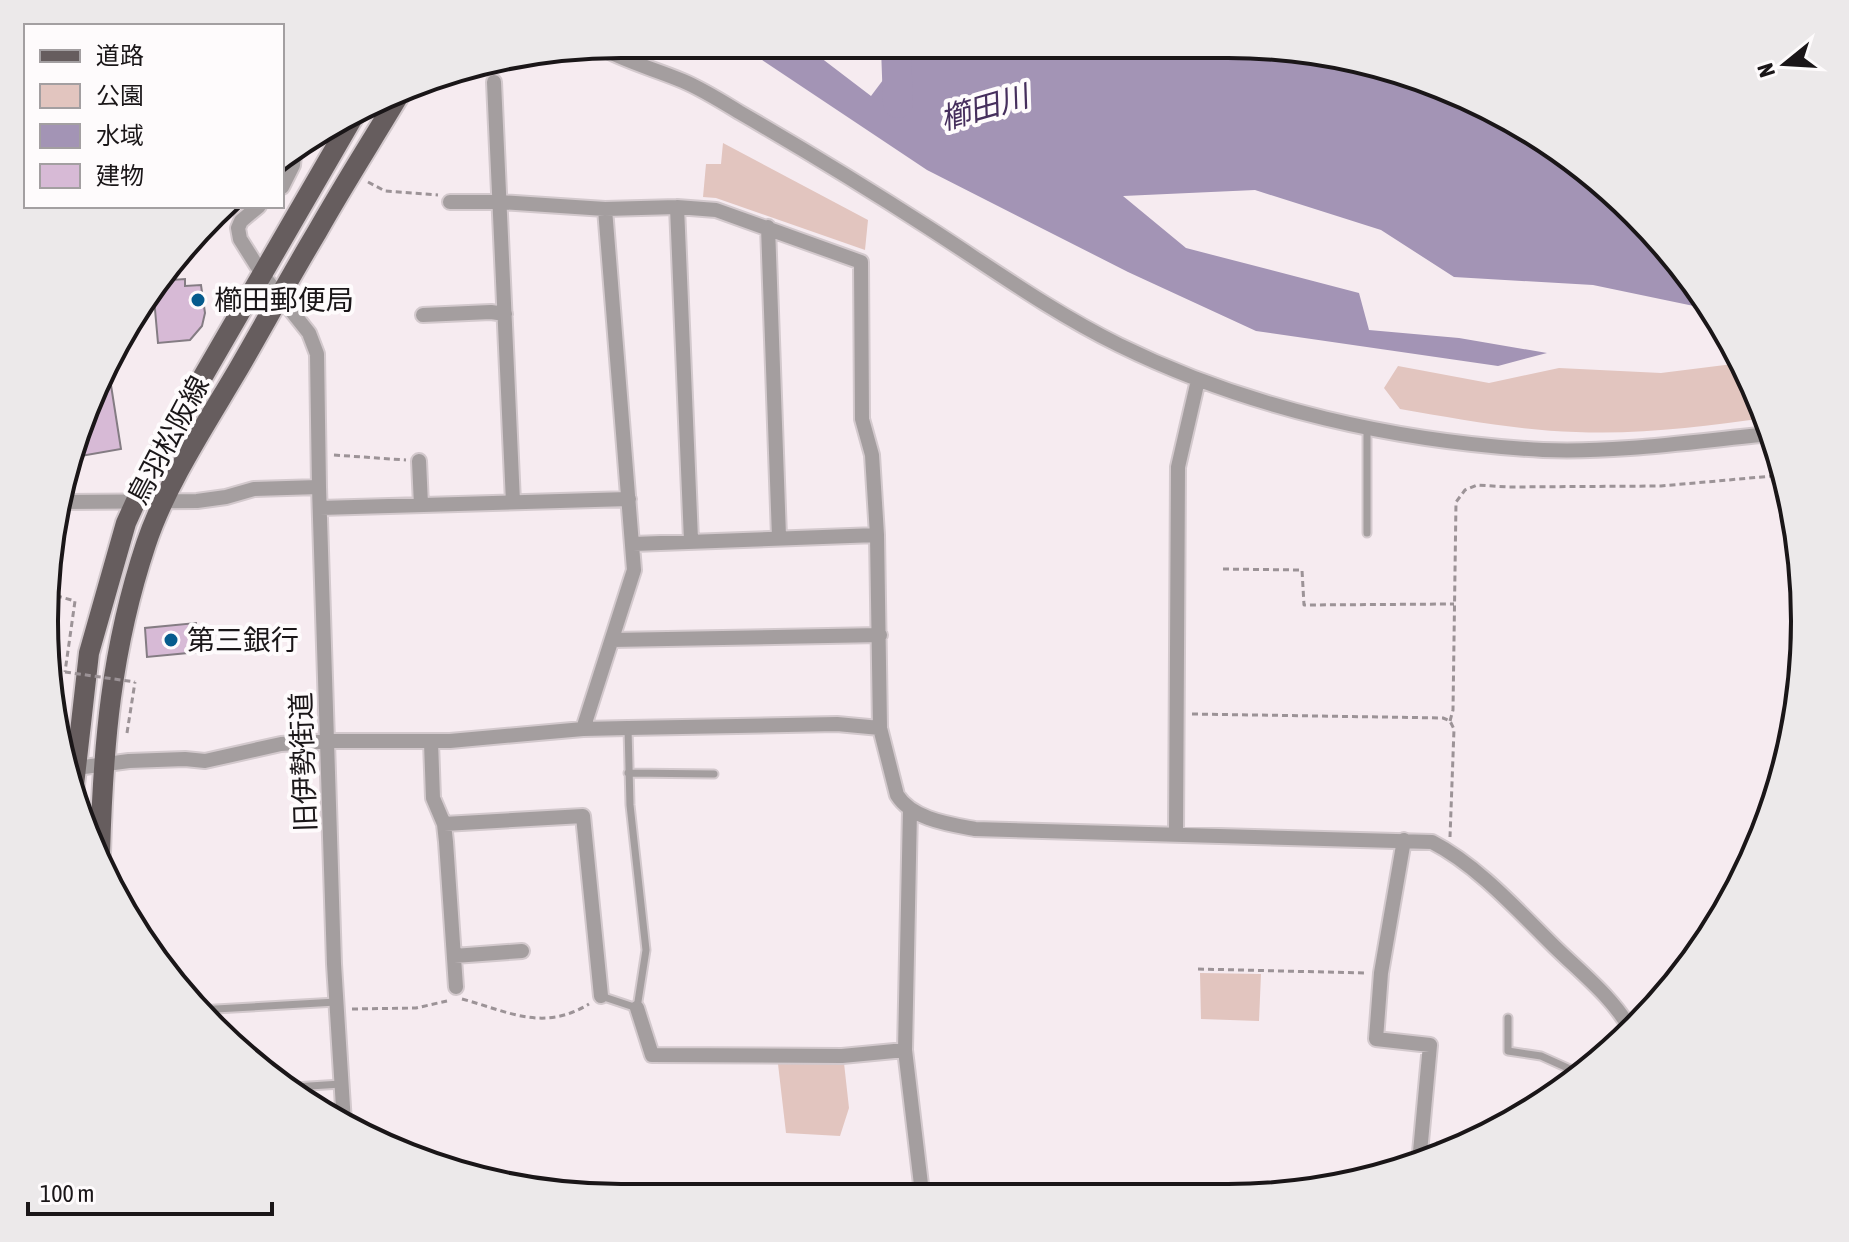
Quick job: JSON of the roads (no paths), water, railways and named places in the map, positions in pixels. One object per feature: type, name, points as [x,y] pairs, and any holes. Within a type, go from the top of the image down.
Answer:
[{"type":"main road","name":"鳥羽松阪線","points":[[101,835],[109,699],[123,628],[147,542],[163,501],[392,107]]},
{"type":"main road","name":"鳥羽松阪線","points":[[75,758],[95,626],[117,546],[135,501],[168,436],[346,129]]},
{"type":"street","points":[[622,58],[685,82],[738,111],[916,219],[1068,317],[1119,345],[1198,380],[1316,417],[1367,428],[1543,450],[1603,449],[1759,435]]},
{"type":"street","points":[[494,82],[513,502]]},
{"type":"street","points":[[284,183],[293,163]]},
{"type":"street","points":[[450,202],[716,210],[861,262],[862,419],[872,455],[877,535],[880,728],[897,795],[910,810],[951,825],[975,829],[1432,842],[1511,902],[1609,1000],[1624,1021]]},
{"type":"street","points":[[677,207],[691,540]]},
{"type":"street","name":"旧伊勢街道","points":[[257,208],[241,221],[238,233],[243,245],[315,343],[336,1005],[343,1111]]},
{"type":"street","points":[[583,729],[634,570],[605,209]]},
{"type":"street","points":[[768,227],[779,537]]},
{"type":"street","points":[[423,315],[505,314]]},
{"type":"street","points":[[1176,835],[1178,467],[1198,380]]},
{"type":"street","points":[[419,461],[421,505]]},
{"type":"street","points":[[71,502],[210,500],[254,489],[319,487]]},
{"type":"street","points":[[320,508],[629,499]]},
{"type":"street","points":[[633,544],[877,535]]},
{"type":"street","points":[[612,640],[880,635]]},
{"type":"street","points":[[79,772],[103,764],[185,759],[205,761],[281,744],[329,741],[431,742],[583,729],[837,724],[880,728]]},
{"type":"street","points":[[431,742],[433,798],[444,824],[456,987]]},
{"type":"street","points":[[910,810],[905,1050],[921,1184]]},
{"type":"street","points":[[444,824],[583,816],[601,996]]},
{"type":"street","points":[[1404,840],[1381,973],[1376,1039],[1430,1045],[1421,1150]]},
{"type":"street","points":[[454,956],[522,951]]},
{"type":"street","points":[[637,1008],[652,1055],[842,1056],[905,1050]]},
{"type":"lane","points":[[1367,428],[1367,533]]},
{"type":"lane","points":[[601,996],[637,1008],[646,950],[628,773],[628,728]]},
{"type":"lane","points":[[628,773],[714,774]]},
{"type":"lane","points":[[214,1009],[336,1005]]},
{"type":"lane","points":[[1508,1018],[1508,1051],[1541,1056],[1570,1069]]},
{"type":"lane","points":[[304,1086],[341,1084]]},
{"type":"water","points":[[759,58],[821,58],[871,96],[900,58],[1265,59],[1374,77],[1477,116],[1510,133],[1571,174],[1626,223],[1675,278],[1695,306],[1593,285],[1454,277],[1381,230],[1255,190],[1123,196],[1186,248],[1359,293],[1369,330],[1459,338],[1547,353],[1498,366],[1256,331],[1128,272],[927,170]]},
{"type":"waterway","name":"櫛田川","points":[[896,58],[898,103]]},
{"type":"place","name":"櫛田郵便局","points":[[198,300]]},
{"type":"place","name":"第三銀行","points":[[171,640]]}]
